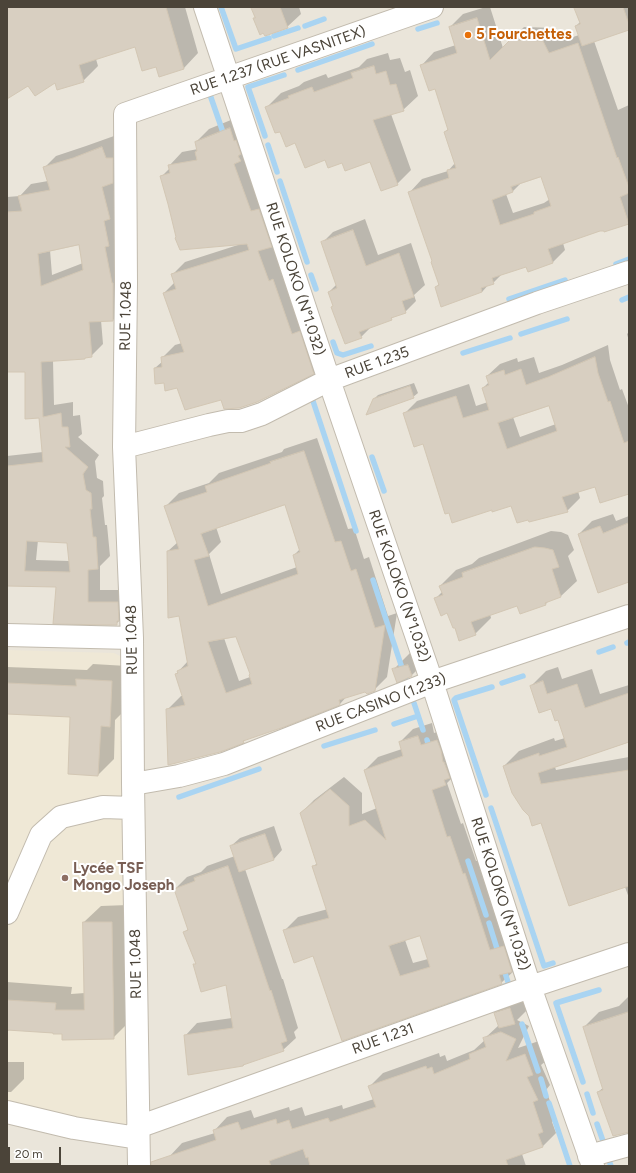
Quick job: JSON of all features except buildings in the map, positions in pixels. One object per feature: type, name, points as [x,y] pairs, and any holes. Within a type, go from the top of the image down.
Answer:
[{"type":"street","name":"RUE KOLOKO (N°1.032)","points":[[205,7],[329,380],[432,682],[530,987],[591,1161]]},
{"type":"street","name":"RUE 1.237 (RUE VASNITEX)","points":[[125,114],[432,7]]},
{"type":"street","name":"RUE 1.048","points":[[125,114],[126,284],[124,447],[132,638],[133,808],[139,1166]]},
{"type":"street","name":"RUE 1.235","points":[[124,447],[209,425],[253,418],[329,380],[537,303],[629,272]]},
{"type":"street","name":"RUE CASINO (1.233)","points":[[133,784],[179,776],[224,764],[432,682],[629,616]]},
{"type":"street","points":[[7,635],[132,638]]},
{"type":"street","points":[[7,913],[42,835],[61,817],[103,807],[133,808]]},
{"type":"street","name":"RUE 1.231","points":[[138,1133],[530,987],[629,954]]},
{"type":"street","points":[[7,1112],[74,1128],[138,1133]]},
{"type":"street","points":[[591,1161],[629,1145]]},
{"type":"shaded area","points":[[7,7],[629,7],[629,1166],[7,1166]]},
{"type":"shaded area","name":"Lycée TSF Mongo Joseph","points":[[7,650],[114,653],[120,656],[126,1132],[62,1113],[37,1111],[7,1105]]},
{"type":"waterway","points":[[221,7],[236,49],[269,38]]},
{"type":"waterway","points":[[305,26],[324,19]]},
{"type":"waterway","points":[[418,29],[437,23]]},
{"type":"waterway","points":[[274,36],[298,28]]},
{"type":"waterway","points":[[298,70],[372,44]]},
{"type":"waterway","points":[[265,136],[248,87],[284,75]]},
{"type":"waterway","points":[[208,89],[225,138]]},
{"type":"waterway","points":[[268,145],[277,172]]},
{"type":"waterway","points":[[280,181],[307,262]]},
{"type":"waterway","points":[[616,264],[629,259]]},
{"type":"waterway","points":[[311,275],[316,289]]},
{"type":"waterway","points":[[509,299],[565,280]]},
{"type":"waterway","points":[[622,300],[629,297]]},
{"type":"waterway","points":[[521,334],[567,319]]},
{"type":"waterway","points":[[463,353],[510,338]]},
{"type":"waterway","points":[[333,342],[337,353],[343,355],[371,346]]},
{"type":"waterway","points":[[311,395],[356,531]]},
{"type":"waterway","points":[[372,457],[384,491]]},
{"type":"waterway","points":[[373,580],[408,686]]},
{"type":"waterway","points":[[599,652],[613,647]]},
{"type":"waterway","points":[[502,683],[523,676]]},
{"type":"waterway","points":[[486,795],[454,700],[456,698],[492,687]]},
{"type":"waterway","points":[[414,703],[423,730]]},
{"type":"waterway","points":[[394,724],[415,717]]},
{"type":"waterway","points":[[324,746],[375,730]]},
{"type":"waterway","points":[[427,740],[430,750]]},
{"type":"waterway","points":[[179,797],[259,769]]},
{"type":"waterway","points":[[491,808],[544,966],[553,963]]},
{"type":"waterway","points":[[468,861],[486,915]]},
{"type":"waterway","points":[[489,923],[499,955]]},
{"type":"waterway","points":[[503,967],[509,985],[505,986]]},
{"type":"waterway","points":[[583,1082],[556,1003],[599,990]]},
{"type":"waterway","points":[[450,1002],[470,996]]},
{"type":"waterway","points":[[522,1024],[538,1071]]},
{"type":"waterway","points":[[541,1079],[546,1096]]},
{"type":"waterway","points":[[587,1094],[593,1113]]},
{"type":"waterway","points":[[549,1103],[570,1166]]},
{"type":"waterway","points":[[597,1124],[603,1141]]},
{"type":"waterway","points":[[607,1155],[611,1166]]},
{"type":"place","name":"5 Fourchettes","points":[[468,35]]},
{"type":"place","name":"Lycée TSF Mongo Joseph","points":[[65,878]]}]
